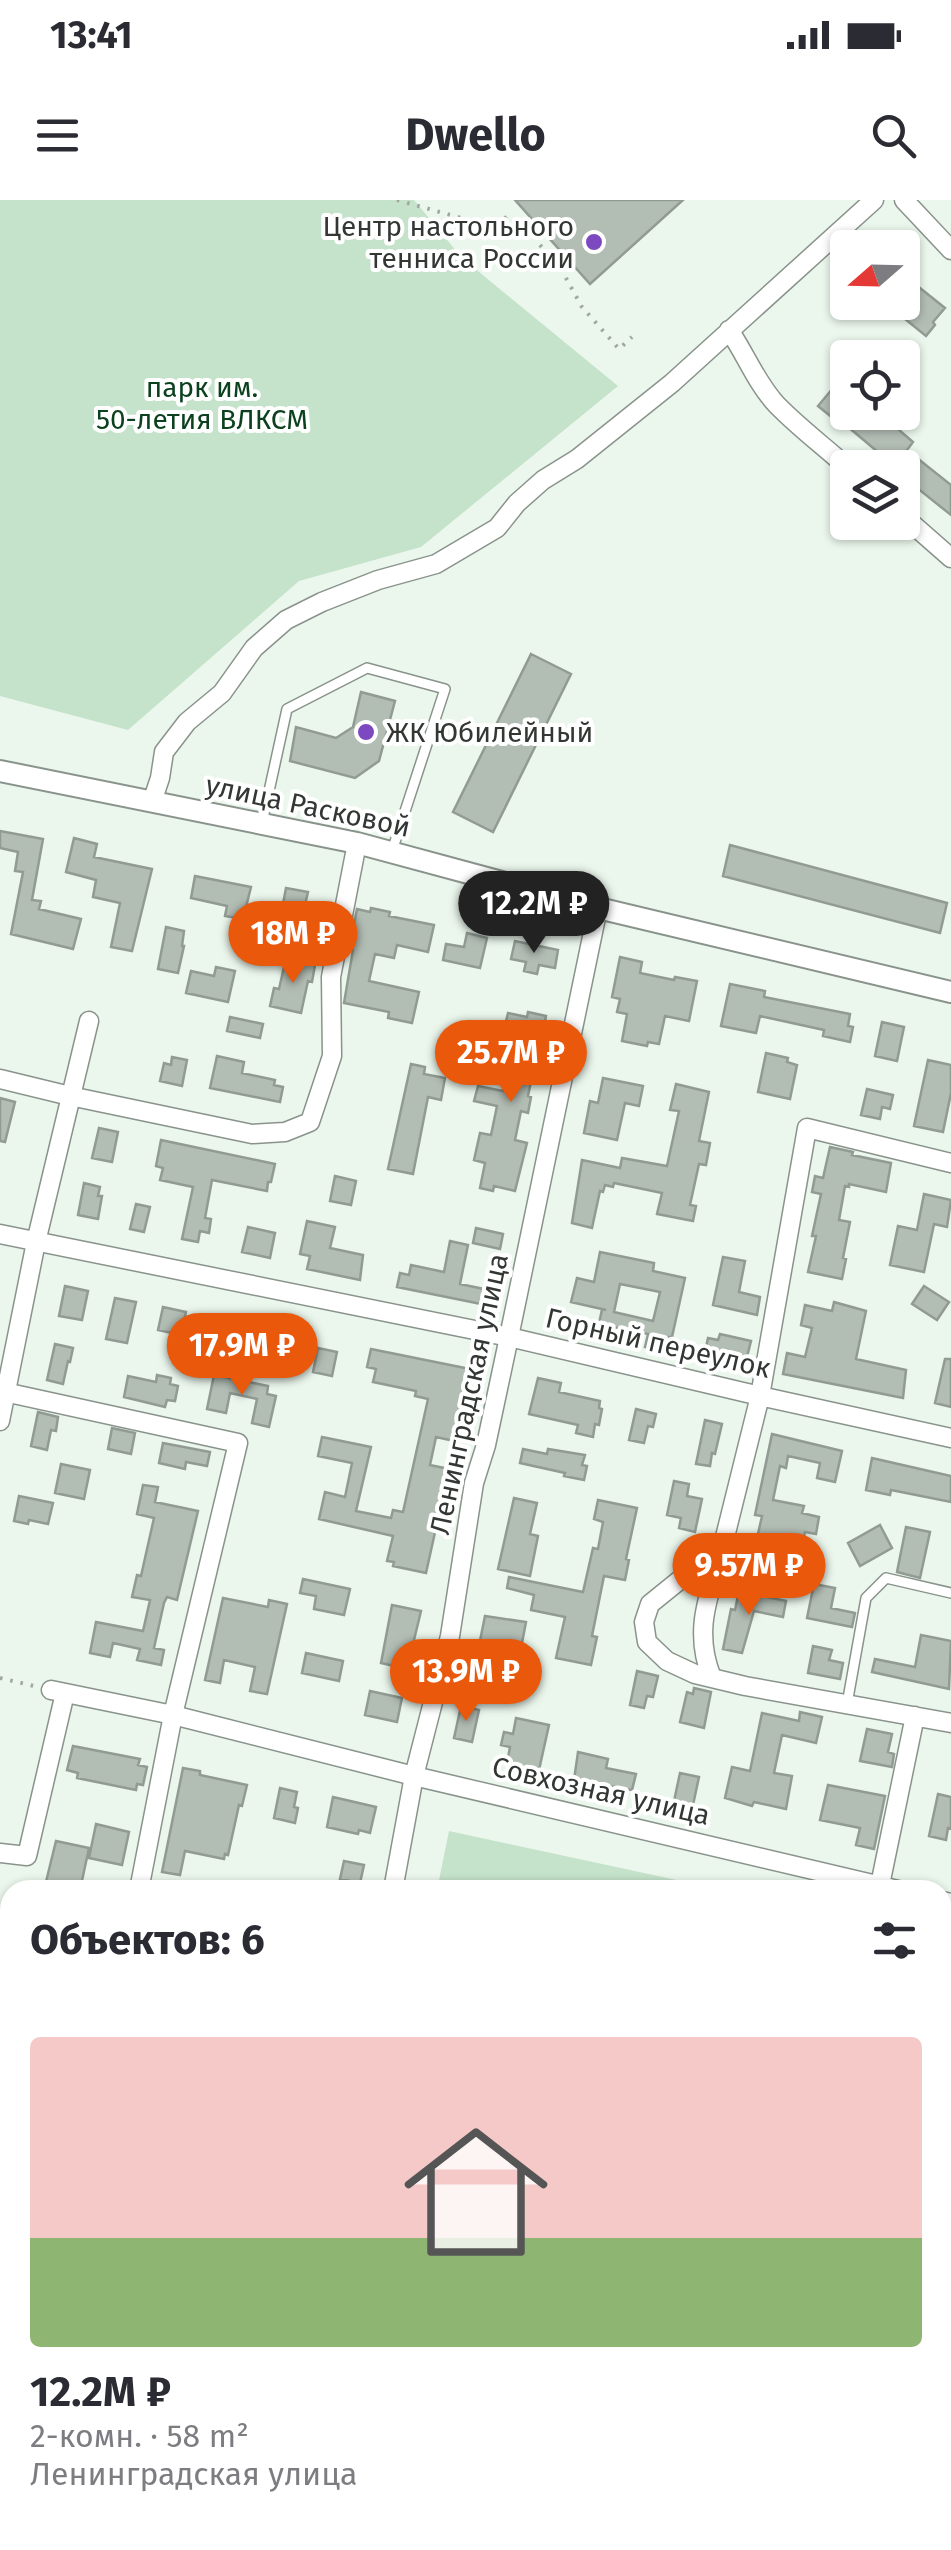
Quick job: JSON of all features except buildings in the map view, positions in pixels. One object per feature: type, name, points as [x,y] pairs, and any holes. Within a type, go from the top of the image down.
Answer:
[{"type":"street","points":[[152,802],[164,752],[186,722],[222,693],[254,648],[286,620],[378,580],[436,564],[497,528],[543,480],[577,460],[672,383],[874,200]]},
{"type":"street","points":[[904,200],[951,250]]},
{"type":"street","points":[[729,330],[752,372],[776,404],[830,452]]},
{"type":"street","points":[[920,531],[951,558]]},
{"type":"street","name":"улица Расковой","points":[[0,771],[357,843],[598,908],[951,992]]},
{"type":"street","points":[[0,1079],[252,1134],[285,1132],[310,1122],[332,1056],[331,977],[357,843]]},
{"type":"street","name":"Ленинградская улица","points":[[395,1880],[414,1776],[450,1636],[474,1483],[510,1336],[598,908]]},
{"type":"street","points":[[0,1421],[36,1242],[89,1020]]},
{"type":"street","points":[[712,1678],[701,1636],[705,1610],[760,1396],[806,1128],[951,1163]]},
{"type":"street","name":"Горный переулок","points":[[0,1234],[510,1336],[951,1438]]},
{"type":"street","points":[[3,1391],[238,1444],[173,1716],[140,1880]]},
{"type":"street","points":[[723,1545],[650,1604],[644,1622],[647,1642],[667,1662],[695,1674],[745,1686],[951,1723]]},
{"type":"street","points":[[0,1854],[27,1856],[58,1691]]},
{"type":"street","name":"Совхозная улица","points":[[58,1691],[855,1880]]},
{"type":"street","points":[[890,1880],[914,1716]]},
{"type":"lane","points":[[262,823],[287,709],[368,668],[445,688],[392,852]]},
{"type":"lane","points":[[847,1704],[866,1598],[886,1578],[951,1593]]},
{"type":"path","points":[[397,200],[480,226],[495,227],[511,214]]},
{"type":"path","points":[[540,245],[561,269],[582,308],[618,349],[632,337]]},
{"type":"path","points":[[0,1678],[58,1691]]},
{"type":"green space","name":"парк им. 50-летия ВЛКСМ","points":[[0,200],[414,200],[462,258],[618,386],[421,547],[299,581],[128,730],[0,696]]},
{"type":"green space","points":[[449,1831],[677,1880],[439,1880]]},
{"type":"place","name":"Центр настольного тенниса России","points":[[594,242]]},
{"type":"place","name":"ЖК Юбилейный","points":[[366,732]]}]
